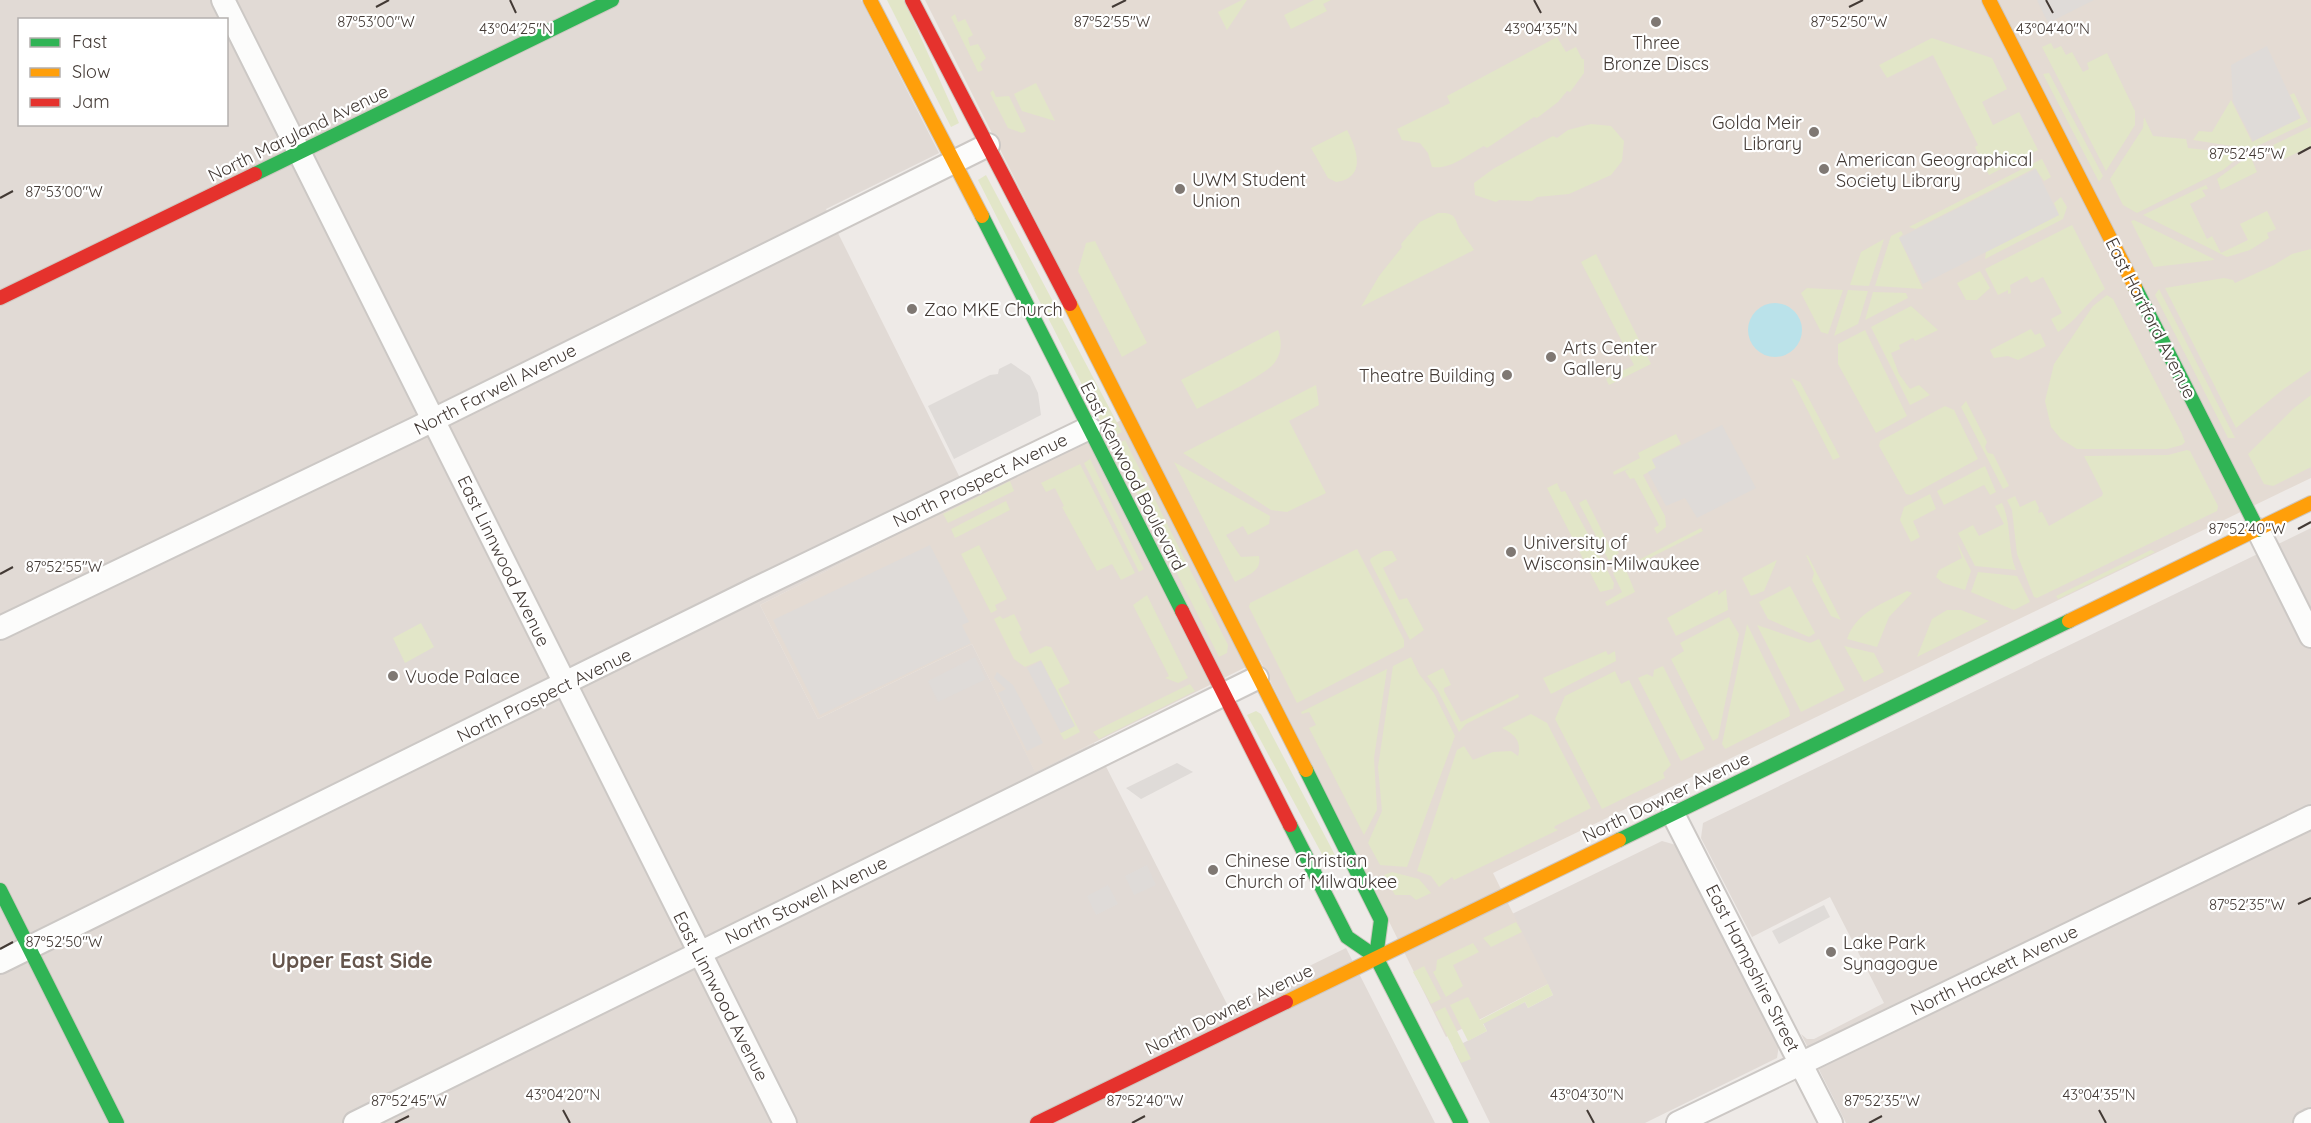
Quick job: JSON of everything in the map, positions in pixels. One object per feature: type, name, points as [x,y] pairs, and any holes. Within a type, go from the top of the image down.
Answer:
[{"type":"street","name":"East Linnwood Avenue","points":[[223,0],[785,1123]]},
{"type":"street","name":"North Maryland Avenue","points":[[0,298],[612,0]]},
{"type":"street","name":"East Kenwood Boulevard","points":[[870,0],[955,162],[1347,937],[1376,957],[1461,1123]]},
{"type":"street","name":"East Kenwood Boulevard","points":[[912,0],[1146,452],[1257,678],[1381,920],[1376,957]]},
{"type":"street","name":"East Hartford Avenue","points":[[1989,0],[2311,636]]},
{"type":"street","name":"North Farwell Avenue","points":[[0,628],[434,419],[988,145]]},
{"type":"street","name":"North Prospect Avenue","points":[[0,962],[566,685],[767,583],[1089,428]]},
{"type":"street","name":"North Downer Avenue","points":[[1037,1123],[2311,503]]},
{"type":"street","name":"North Stowell Avenue","points":[[354,1123],[1257,678]]},
{"type":"street","name":"East Hampshire Street","points":[[1672,814],[1832,1123]]},
{"type":"street","name":"North Hackett Avenue","points":[[1678,1123],[2311,817]]},
{"type":"street","points":[[0,890],[117,1123]]},
{"type":"street","points":[[2305,1123],[2311,1120]]},
{"type":"shaded area","points":[[0,0],[861,0],[939,153],[826,209],[970,498],[760,605],[818,719],[972,644],[1035,771],[1094,743],[1228,1006],[1346,948],[1435,1123],[0,1123]]},
{"type":"shaded area","name":"University of Wisconsin-Milwaukee","points":[[925,0],[2311,0],[2311,478],[1493,873],[1548,984],[1446,1037],[1260,660],[1035,772],[972,644],[818,719],[760,605],[1133,414]]},
{"type":"shaded area","points":[[2037,0],[2094,0],[2048,23]]},
{"type":"shaded area","points":[[2267,46],[2300,118],[2253,141],[2233,102],[2231,65]]},
{"type":"shaded area","points":[[2036,169],[2059,215],[1923,284],[1899,238]]},
{"type":"shaded area","points":[[1011,363],[1030,376],[1038,393],[1041,415],[954,459],[928,406],[990,375],[998,374],[999,369]]},
{"type":"shaded area","points":[[1722,425],[1756,488],[1697,518],[1685,498],[1666,506],[1648,472],[1656,468],[1652,460]]},
{"type":"shaded area","points":[[2311,528],[2311,1123],[1846,1123],[1801,1034],[1807,1039],[1814,1039],[1884,1003],[1830,897],[1752,937],[1701,838],[1703,823]]},
{"type":"shaded area","points":[[930,545],[969,622],[962,625],[971,643],[820,715],[773,620]]},
{"type":"shaded area","points":[[975,657],[986,679],[938,702],[928,681]]},
{"type":"shaded area","points":[[1041,661],[1075,726],[1061,733],[1027,668]]},
{"type":"shaded area","points":[[997,672],[1013,685],[1043,743],[1027,751],[998,693],[1006,689],[994,678]]},
{"type":"shaded area","points":[[1177,763],[1193,772],[1141,799],[1126,788]]},
{"type":"shaded area","points":[[1662,841],[1676,845],[1779,1045],[1777,1058],[1645,1123],[1490,1123],[1453,1048],[1487,1031],[1483,1023],[1491,1018],[1525,1002],[1528,1008],[1553,995],[1512,914]]},
{"type":"shaded area","points":[[1147,865],[1156,885],[1134,895],[1125,876]]},
{"type":"shaded area","points":[[1108,885],[1118,904],[1096,915],[1087,896]]},
{"type":"shaded area","points":[[1824,905],[1830,917],[1779,944],[1772,931]]},
{"type":"green space","points":[[887,0],[904,0],[959,123],[951,127]]},
{"type":"green space","points":[[1242,0],[1247,0],[1227,30],[1218,12]]},
{"type":"green space","points":[[1314,0],[1331,0],[1323,4],[1327,11],[1291,29],[1284,15]]},
{"type":"green space","points":[[955,14],[958,22],[965,19],[973,35],[968,38],[970,46],[978,44],[986,58],[980,64],[983,70],[978,72],[951,17]]},
{"type":"green space","points":[[1557,37],[1566,52],[1576,47],[1584,59],[1584,73],[1570,92],[1567,91],[1558,102],[1537,118],[1534,117],[1487,148],[1484,146],[1446,166],[1432,167],[1428,153],[1420,143],[1402,140],[1397,129],[1450,103],[1447,96]]},
{"type":"green space","points":[[1932,38],[1992,58],[2007,89],[1982,102],[1993,125],[2019,112],[2038,150],[1989,175],[1975,147],[1978,145],[1933,55],[1887,78],[1879,65]]},
{"type":"green space","points":[[2051,43],[2054,49],[2061,46],[2066,55],[2072,52],[2083,72],[2089,69],[2087,63],[2107,53],[2135,111],[2135,125],[2106,171],[2042,47]]},
{"type":"green space","points":[[2049,73],[2103,176],[2099,182],[2043,74]]},
{"type":"green space","points":[[1036,83],[1055,121],[1022,111],[1014,94]]},
{"type":"green space","points":[[993,90],[996,97],[1009,96],[1026,131],[1022,133],[1008,128],[990,93]]},
{"type":"green space","points":[[2294,93],[2308,122],[2251,149],[2193,140],[2199,131],[2212,132],[2231,100],[2252,142],[2301,118],[2290,95]]},
{"type":"green space","points":[[2144,117],[2153,136],[2186,139],[2188,148],[2243,154],[2223,170],[2137,213],[2123,205],[2110,179],[2143,128]]},
{"type":"green space","points":[[1591,124],[1611,126],[1624,141],[1622,161],[1611,175],[1569,194],[1537,197],[1532,201],[1499,200],[1496,202],[1475,195],[1474,183],[1493,169],[1553,136],[1557,138],[1568,130]]},
{"type":"green space","points":[[2311,127],[2311,146],[2280,161],[2273,145]]},
{"type":"green space","points":[[1347,130],[1356,154],[1356,169],[1346,179],[1336,182],[1328,178],[1311,148]]},
{"type":"green space","points":[[2250,155],[2257,172],[2221,190],[2217,179]]},
{"type":"green space","points":[[2042,159],[2051,177],[2044,181],[2035,168],[1915,229],[1909,227]]},
{"type":"green space","points":[[986,175],[1122,432],[1109,438],[978,180]]},
{"type":"green space","points":[[2206,185],[2208,189],[2202,190],[2206,196],[2190,204],[2207,239],[2212,236],[2221,253],[2248,240],[2240,224],[2267,211],[2276,229],[2267,233],[2269,238],[2250,250],[2227,257],[2143,215]]},
{"type":"green space","points":[[2061,197],[2067,207],[2063,219],[1985,259],[1986,252],[2059,215],[2054,203]]},
{"type":"green space","points":[[1438,213],[1452,215],[1474,250],[1361,307],[1379,276],[1402,247],[1401,244],[1420,222]]},
{"type":"green space","points":[[2134,220],[2214,260],[2154,267],[2131,221]]},
{"type":"green space","points":[[2072,225],[2105,289],[2058,332],[2051,319],[2062,313],[2043,277],[2031,283],[2027,276],[2010,285],[2011,293],[2008,294],[2008,290],[1998,295],[1985,269]]},
{"type":"green space","points":[[1901,231],[1903,234],[1899,238],[1923,289],[1875,286],[1891,236]]},
{"type":"green space","points":[[1884,239],[1869,286],[1850,285],[1861,252]]},
{"type":"green space","points":[[1095,241],[1147,343],[1122,357],[1078,271],[1086,243]]},
{"type":"green space","points":[[2311,249],[2311,370],[2236,428],[2165,288],[2224,278],[2233,280],[2235,283],[2292,254]]},
{"type":"green space","points":[[1596,254],[1651,364],[1609,385],[1606,379],[1634,365],[1581,262]]},
{"type":"green space","points":[[1980,271],[1990,288],[1977,300],[1966,300],[1957,283]]},
{"type":"green space","points":[[1807,288],[1843,290],[1828,334],[1821,332],[1801,293]]},
{"type":"green space","points":[[2159,289],[2235,438],[2228,438],[2155,295]]},
{"type":"green space","points":[[1848,290],[1868,291],[1858,324],[1834,336]]},
{"type":"green space","points":[[1873,292],[1906,293],[1908,298],[1865,320]]},
{"type":"green space","points":[[2107,295],[2113,299],[2182,434],[2185,442],[2182,445],[2167,449],[2077,449],[2061,439],[2051,427],[2045,401],[2054,364],[2093,306]]},
{"type":"green space","points":[[1911,306],[1938,330],[1915,341],[1913,338],[1899,345],[1900,349],[1891,353],[1899,374],[1910,389],[1919,385],[1930,395],[1910,405],[1871,327]]},
{"type":"green space","points":[[2031,329],[2035,335],[2040,333],[2046,346],[2018,360],[2008,356],[1994,358],[1990,350]]},
{"type":"green space","points":[[1278,330],[1280,350],[1270,367],[1262,374],[1197,409],[1181,380]]},
{"type":"green space","points":[[1865,330],[1907,416],[1876,433],[1838,364],[1838,344]]},
{"type":"green space","points":[[1791,378],[1800,382],[1840,457],[1833,460]]},
{"type":"green space","points":[[1316,385],[1319,405],[1289,421],[1326,493],[1287,512],[1271,510],[1183,453]]},
{"type":"green space","points":[[2311,395],[2311,467],[2273,486],[2264,484],[2248,454],[2293,409]]},
{"type":"green space","points":[[1966,401],[1987,442],[1985,447],[1988,453],[1993,454],[2009,486],[2003,489],[1961,407]]},
{"type":"green space","points":[[1945,406],[1954,410],[1978,459],[1911,495],[1906,494],[1879,446],[1880,441]]},
{"type":"green space","points":[[1676,434],[1681,444],[1652,459],[1656,468],[1643,475],[1665,516],[1666,527],[1657,534],[1654,528],[1659,525],[1634,478],[1630,479],[1625,471],[1630,468],[1614,475],[1613,472],[1640,458],[1638,453]]},
{"type":"green space","points":[[1125,440],[1228,645],[1227,653],[1219,657],[1113,446]]},
{"type":"green space","points":[[2190,451],[2218,506],[2217,511],[2037,598],[2034,597],[2017,554],[2012,510],[2007,500],[2015,496],[2020,507],[2035,500],[2039,508],[2038,513],[2042,512],[2049,526],[2102,496],[2103,493],[2084,456],[2168,455]]},
{"type":"green space","points":[[1090,459],[1144,569],[1139,572],[1084,463]]},
{"type":"green space","points":[[1174,462],[1270,516],[1269,524],[1248,535],[1243,526],[1226,535],[1241,557],[1259,556],[1258,566],[1253,572],[1235,582]]},
{"type":"green space","points":[[1080,464],[1135,573],[1121,580],[1112,564],[1097,571],[1062,507],[1064,506],[1055,488],[1046,492],[1041,483]]},
{"type":"green space","points":[[1985,466],[1996,492],[1990,495],[1984,485],[1944,505],[1937,491]]},
{"type":"green space","points":[[1010,481],[1014,491],[948,523],[943,514]]},
{"type":"green space","points":[[1557,483],[1561,492],[1565,491],[1614,583],[1613,589],[1600,592],[1547,488]]},
{"type":"green space","points":[[1930,494],[1936,509],[1913,521],[1920,537],[1911,542],[1900,520],[1904,507]]},
{"type":"green space","points":[[1586,499],[1611,549],[1616,548],[1619,553],[1609,561],[1579,503]]},
{"type":"green space","points":[[1006,501],[1010,510],[955,538],[951,529]]},
{"type":"green space","points":[[2002,503],[2016,570],[1975,566],[1958,533],[1973,525],[1979,536],[2004,524],[1995,506]]},
{"type":"green space","points":[[1701,528],[1703,531],[1626,570],[1635,592],[1607,606],[1605,602],[1622,592],[1613,573]]},
{"type":"green space","points":[[1957,543],[1971,571],[1965,590],[1943,583],[1936,577],[1939,570],[1962,558]]},
{"type":"green space","points":[[979,545],[1007,599],[995,605],[997,610],[991,613],[961,554]]},
{"type":"green space","points":[[1357,549],[1404,640],[1404,647],[1297,703],[1249,607],[1250,603]]},
{"type":"green space","points":[[2151,550],[2155,552],[2058,599],[2056,596]]},
{"type":"green space","points":[[1384,551],[1392,551],[1397,560],[1383,568],[1399,600],[1407,598],[1424,630],[1410,640],[1370,561],[1371,558]]},
{"type":"green space","points":[[1806,555],[1841,620],[1831,616],[1812,580],[1814,573]]},
{"type":"green space","points":[[1777,560],[1764,591],[1751,596],[1742,578]]},
{"type":"green space","points":[[1978,572],[2017,576],[2030,602],[2014,610],[1971,592]]},
{"type":"green space","points":[[1790,586],[1815,633],[1809,637],[1768,619],[1759,602]]},
{"type":"green space","points":[[1726,589],[1728,610],[1676,636],[1667,618],[1718,590],[1718,595]]},
{"type":"green space","points":[[1907,591],[1912,593],[1889,617],[1877,647],[1847,639],[1863,615]]},
{"type":"green space","points":[[1147,595],[1188,678],[1178,683],[1165,678],[1169,676],[1133,605]]},
{"type":"green space","points":[[1947,610],[1961,610],[1989,621],[1917,657],[1932,619]]},
{"type":"green space","points":[[1014,614],[1022,630],[1019,632],[1030,654],[1046,646],[1051,647],[1070,683],[1058,689],[1080,732],[1064,740],[1060,733],[1074,726],[1041,660],[1025,667],[1014,659],[994,619],[1000,616],[1003,619]]},
{"type":"green space","points":[[1729,617],[1739,634],[1718,738],[1713,741],[1671,659],[1684,651],[1680,643]]},
{"type":"green space","points":[[421,623],[434,647],[405,663],[393,638]]},
{"type":"green space","points":[[1747,624],[1790,716],[1725,749],[1722,744]]},
{"type":"green space","points":[[1757,625],[1810,643],[1819,639],[1845,690],[1801,712]]},
{"type":"green space","points":[[1844,646],[1874,653],[1884,672],[1864,682]]},
{"type":"green space","points":[[1606,651],[1608,655],[1615,651],[1616,661],[1551,694],[1543,678]]},
{"type":"green space","points":[[1411,657],[1419,674],[1434,693],[1455,736],[1407,867],[1380,865],[1368,843],[1382,811],[1378,767],[1393,666]]},
{"type":"green space","points":[[1663,666],[1705,749],[1681,761],[1638,678],[1647,674],[1653,677],[1654,670]]},
{"type":"green space","points":[[1443,668],[1451,685],[1444,688],[1444,691],[1461,722],[1518,694],[1519,697],[1466,724],[1459,732],[1438,691],[1427,676]]},
{"type":"green space","points":[[1387,669],[1374,758],[1377,810],[1364,835],[1309,728],[1316,725],[1309,712],[1302,714],[1301,712]]},
{"type":"green space","points":[[1615,671],[1621,684],[1629,680],[1671,765],[1663,773],[1665,778],[1602,809],[1555,719],[1565,696]]},
{"type":"green space","points":[[1190,684],[1195,691],[1099,739],[1093,732]]},
{"type":"green space","points":[[1256,711],[1261,714],[1336,857],[1330,860],[1323,856],[1247,715]]},
{"type":"green space","points":[[1531,714],[1547,723],[1591,808],[1555,826],[1554,828],[1558,830],[1454,880],[1452,877],[1439,887],[1431,876],[1417,871],[1457,750],[1464,746],[1473,760],[1493,752],[1511,751],[1518,756],[1519,747],[1516,739],[1502,728]]},
{"type":"green space","points":[[1392,872],[1419,879],[1431,893],[1416,900],[1410,895],[1395,895],[1384,875]]},
{"type":"green space","points":[[1516,922],[1522,932],[1491,947],[1483,938]]},
{"type":"green space","points":[[1473,943],[1479,952],[1453,965],[1463,986],[1446,997],[1433,972],[1436,970],[1437,960]]},
{"type":"green space","points":[[1424,966],[1441,999],[1431,1004],[1413,972]]},
{"type":"green space","points":[[1548,984],[1553,995],[1528,1008],[1525,1002],[1483,1024],[1487,1031],[1468,1041],[1450,1005],[1468,997],[1480,1020]]},
{"type":"green space","points":[[1445,1007],[1471,1059],[1461,1063],[1435,1012]]},
{"type":"water","points":[[1775,303],[1785,305],[1794,311],[1800,320],[1802,330],[1800,340],[1794,349],[1785,355],[1775,357],[1765,355],[1756,349],[1750,340],[1748,330],[1750,320],[1756,311],[1765,305]]},
{"type":"traffic: fast","points":[[255,174],[612,0]]},
{"type":"traffic: fast","points":[[982,216],[1182,611]]},
{"type":"traffic: fast","points":[[2135,287],[2258,530]]},
{"type":"traffic: fast","points":[[1619,840],[2069,621]]},
{"type":"traffic: fast","points":[[1306,770],[1381,920],[1376,957]]},
{"type":"traffic: fast","points":[[1290,825],[1347,937],[1376,957],[1461,1123]]},
{"type":"traffic: fast","points":[[0,890],[117,1123]]},
{"type":"traffic: slow","points":[[870,0],[982,216]]},
{"type":"traffic: slow","points":[[1989,0],[2135,287]]},
{"type":"traffic: slow","points":[[1070,304],[1306,770]]},
{"type":"traffic: slow","points":[[2069,621],[2311,503]]},
{"type":"traffic: slow","points":[[1286,1002],[1619,840]]},
{"type":"traffic: jam","points":[[912,0],[1070,304]]},
{"type":"traffic: jam","points":[[0,298],[255,174]]},
{"type":"traffic: jam","points":[[1182,611],[1290,825]]},
{"type":"traffic: jam","points":[[1037,1123],[1286,1002]]},
{"type":"place","name":"Three Bronze Discs","points":[[1656,22]]},
{"type":"place","name":"Golda Meir Library","points":[[1814,132]]},
{"type":"place","name":"American Geographical Society Library","points":[[1824,169]]},
{"type":"place","name":"UWM Student Union","points":[[1180,189]]},
{"type":"place","name":"Zao MKE Church","points":[[912,309]]},
{"type":"place","name":"Arts Center Gallery","points":[[1551,357]]},
{"type":"place","name":"Theatre Building","points":[[1507,375]]},
{"type":"place","name":"University of Wisconsin-Milwaukee","points":[[1511,552]]},
{"type":"place","name":"Vuode Palace","points":[[393,676]]},
{"type":"place","name":"Chinese Christian Church of Milwaukee","points":[[1213,870]]},
{"type":"place","name":"Lake Park Synagogue","points":[[1831,952]]},
{"type":"district","name":"Upper East Side","points":[[352,960]]}]
